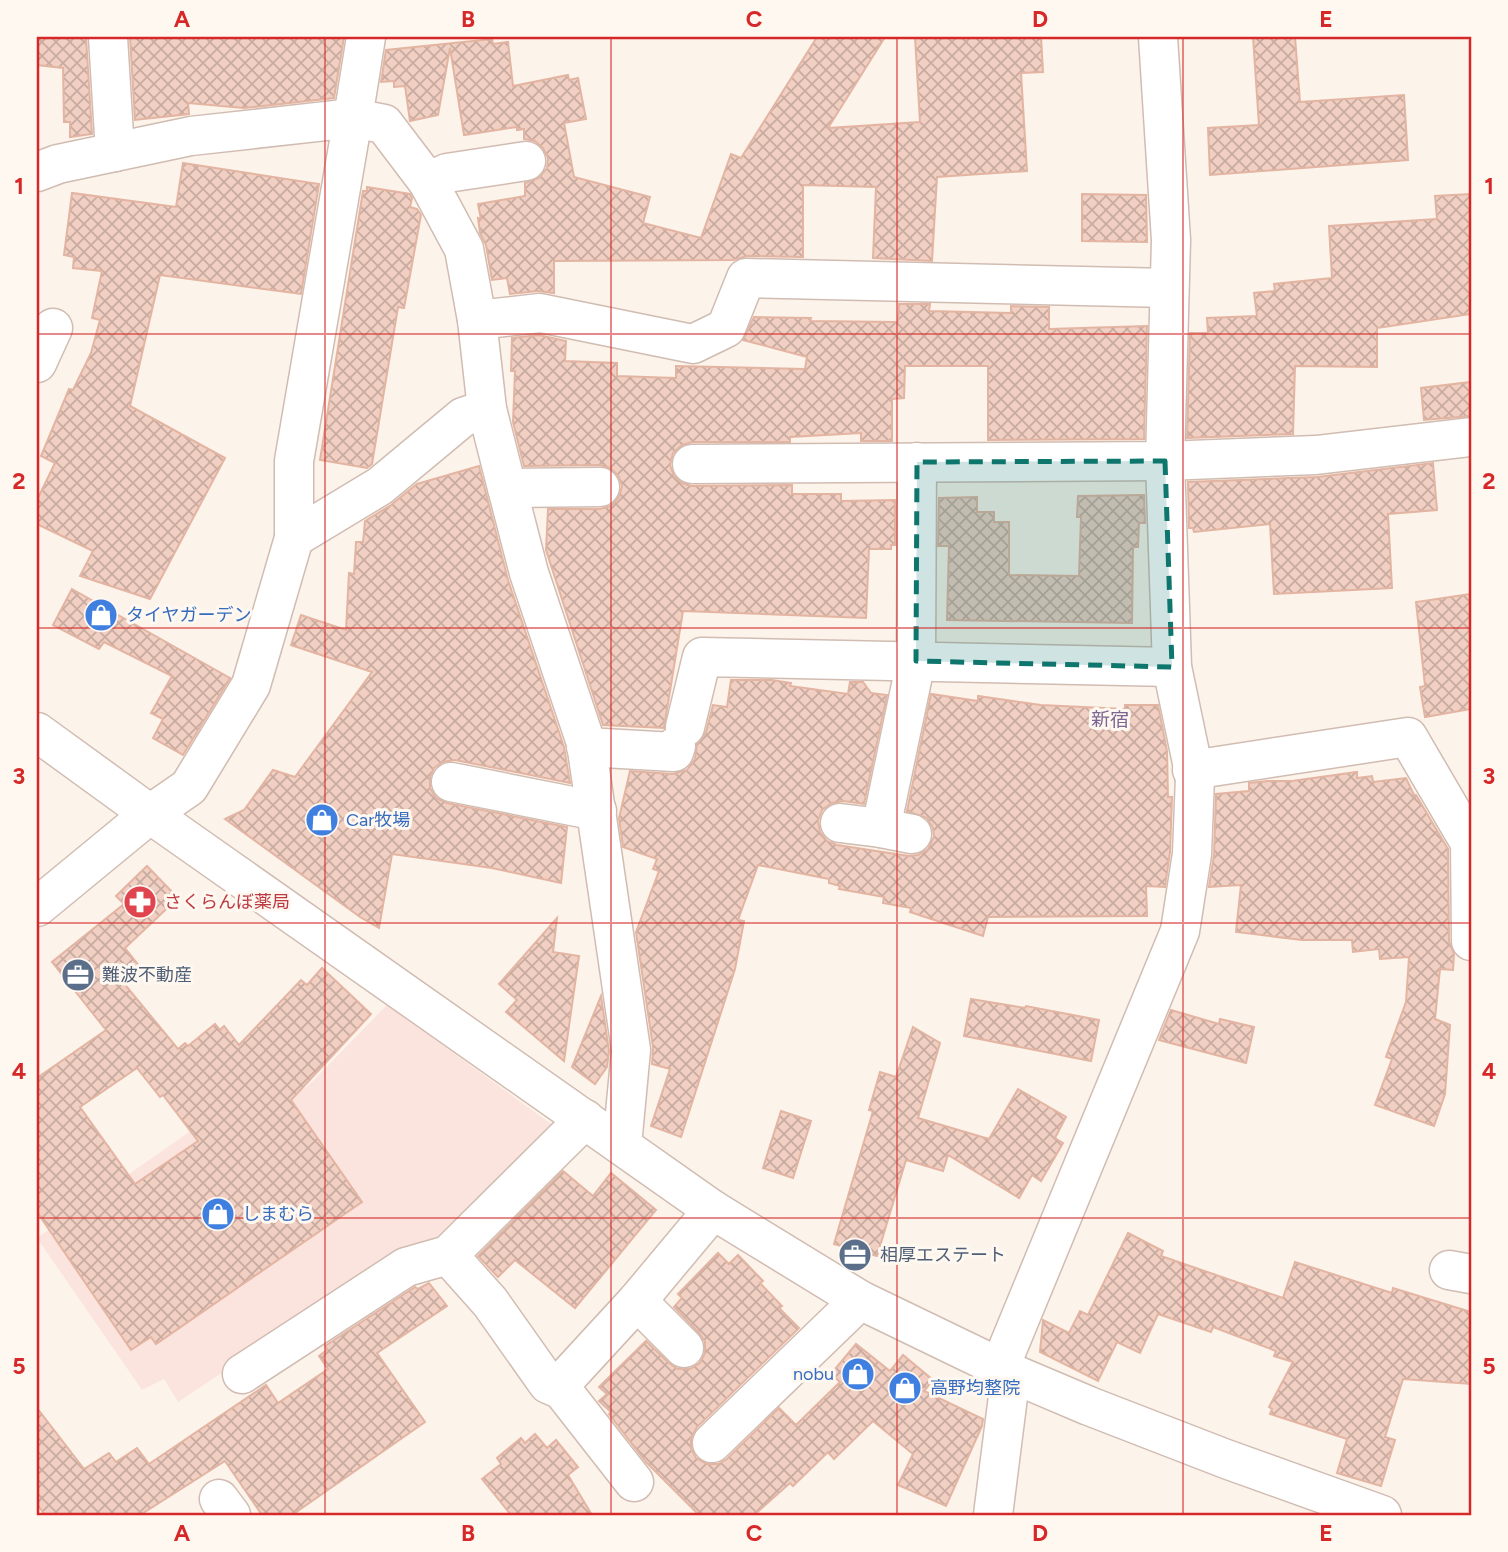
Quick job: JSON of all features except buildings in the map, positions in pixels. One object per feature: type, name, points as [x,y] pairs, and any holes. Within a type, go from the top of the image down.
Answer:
[{"type":"street","points":[[108,37],[115,152]]},
{"type":"street","points":[[37,907],[150,814],[189,787],[251,685],[294,538],[294,461],[366,37]]},
{"type":"street","points":[[993,1515],[1006,1370],[1180,931],[1192,853],[1195,777],[1172,667],[1165,461],[1171,240],[1158,37]]},
{"type":"street","points":[[37,172],[58,164],[191,136],[353,118],[384,124],[428,182],[464,249],[477,320],[487,409],[529,573],[586,747],[631,1050],[622,1145]]},
{"type":"street","points":[[428,182],[447,173],[526,161]]},
{"type":"street","points":[[477,320],[540,313],[693,344],[726,328],[746,278],[1169,288]]},
{"type":"street","points":[[294,538],[380,486],[463,417],[487,409]]},
{"type":"street","points":[[692,464],[1165,461],[1316,455],[1471,437]]},
{"type":"street","points":[[840,823],[897,831],[916,661],[918,462]]},
{"type":"street","points":[[507,488],[600,487]]},
{"type":"street","points":[[586,747],[674,752],[702,657],[1172,667]]},
{"type":"street","points":[[37,732],[713,1210],[860,1300],[1006,1370],[1214,1454],[1382,1515]]},
{"type":"street","points":[[1192,769],[1408,737],[1470,843],[1471,942]]},
{"type":"street","points":[[452,782],[597,811]]},
{"type":"street","points":[[265,1369],[406,1267],[447,1255],[585,1119]]},
{"type":"street","points":[[562,1390],[568,1376],[637,1301],[713,1210]]},
{"type":"street","points":[[447,1255],[490,1302],[548,1384],[562,1390],[634,1482]]},
{"type":"street","points":[[712,1443],[860,1300]]},
{"type":"street","points":[[637,1301],[684,1348]]},
{"type":"highlighted area","points":[[1165,461],[1172,667],[916,661],[917,462]]},
{"type":"shaded area","points":[[387,1005],[554,1126],[446,1238],[393,1259],[178,1402],[164,1379],[142,1390],[37,1238],[284,1066],[306,1088]]},
{"type":"place","name":"タイヤガーデン","points":[[101,615]]},
{"type":"place","name":"Car牧場","points":[[322,820]]},
{"type":"place","name":"さくらんぼ薬局","points":[[140,902]]},
{"type":"place","name":"難波不動産","points":[[78,975]]},
{"type":"place","name":"しまむら","points":[[218,1214]]},
{"type":"place","name":"相厚エステート","points":[[855,1255]]},
{"type":"place","name":"nobu","points":[[858,1374]]},
{"type":"place","name":"高野均整院","points":[[905,1388]]},
{"type":"district","name":"新宿","points":[[1110,719]]}]
